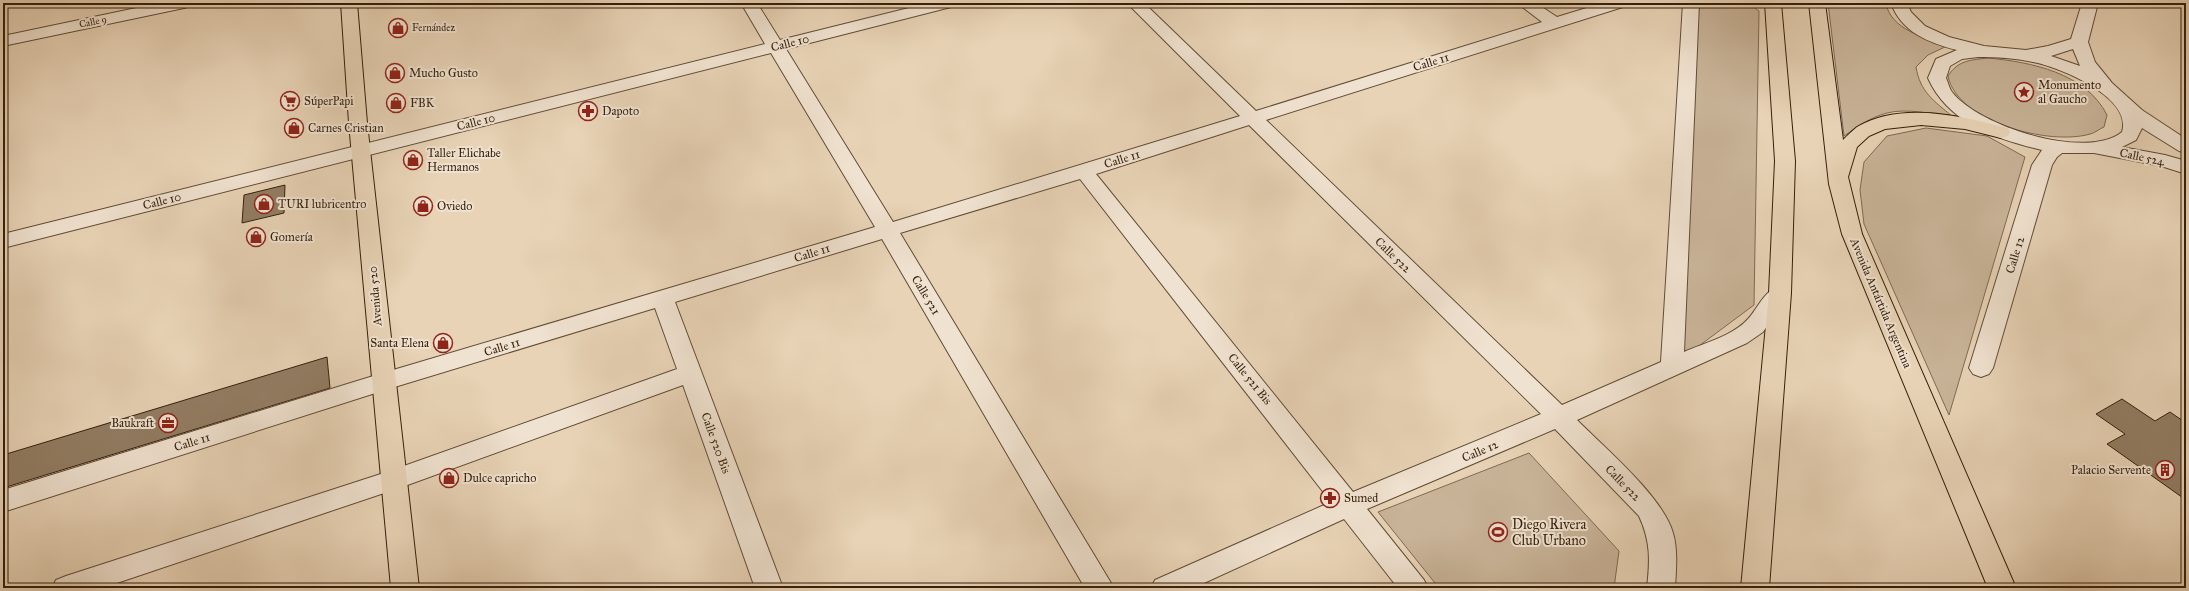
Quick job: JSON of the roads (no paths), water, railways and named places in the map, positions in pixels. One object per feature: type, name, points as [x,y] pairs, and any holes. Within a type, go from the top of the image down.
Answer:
[{"type":"main road","name":"Avenida 520","points":[[349,3],[383,382],[405,588]]},
{"type":"main road","name":"Avenida Antártida Argentina","points":[[1817,3],[1839,184],[1852,234],[2002,588]]},
{"type":"main road","points":[[1755,588],[1780,293],[1785,161],[1770,5]]},
{"type":"main road","points":[[1839,184],[1843,160],[1850,144],[1868,130],[1888,122],[1906,119],[1955,122],[2001,132]]},
{"type":"street","name":"Calle 9","points":[[3,41],[145,7],[184,3]]},
{"type":"street","name":"Calle 521","points":[[749,3],[887,229],[1100,588]]},
{"type":"street","name":"Calle 10","points":[[3,241],[949,3]]},
{"type":"street","name":"Calle 522","points":[[1135,3],[1559,417],[1648,509],[1660,533],[1663,564],[1661,588]]},
{"type":"street","points":[[1526,3],[1556,24]]},
{"type":"street","name":"Calle 11","points":[[3,501],[383,382],[663,299],[887,229],[1084,171],[1620,3]]},
{"type":"street","points":[[1672,366],[1691,3]]},
{"type":"street","points":[[1899,3],[1906,19],[1918,28],[1958,45],[2025,55],[2055,63],[2108,89]]},
{"type":"street","points":[[2090,3],[2079,42],[2087,63],[2108,89]]},
{"type":"street","points":[[2025,55],[2050,51],[2079,42]]},
{"type":"street","points":[[1986,50],[1959,54],[1942,63],[1937,78],[1946,96],[1968,115],[2001,132],[2030,142],[2058,147],[2098,148],[2124,140],[2132,133],[2133,125],[2125,105]]},
{"type":"street","name":"Calle 524","points":[[2108,89],[2125,105],[2182,141]]},
{"type":"street","name":"Calle 12","points":[[1981,368],[2042,165],[2050,154],[2058,147]]},
{"type":"street","name":"Calle 524","points":[[2098,148],[2127,153],[2186,168]]},
{"type":"street","name":"Calle 521 Bis","points":[[1084,171],[1350,505],[1414,588]]},
{"type":"street","name":"Calle 12","points":[[1165,588],[1350,505],[1559,417],[1739,336],[1755,326],[1780,293]]},
{"type":"street","name":"Calle 520 Bis","points":[[663,299],[769,588]]},
{"type":"street","points":[[66,588],[393,480],[690,373]]},
{"type":"place","name":"Fernández","points":[[398,28]]},
{"type":"place","name":"Mucho Gusto","points":[[395,73]]},
{"type":"place","name":"Monumento al Gaucho","points":[[2024,92]]},
{"type":"place","name":"SúperPapi","points":[[290,101]]},
{"type":"place","name":"FBK","points":[[396,103]]},
{"type":"place","name":"Dapoto","points":[[588,111]]},
{"type":"place","name":"Carnes Cristian","points":[[294,128]]},
{"type":"place","name":"Taller Elichabe Hermanos","points":[[413,160]]},
{"type":"place","name":"TURI lubricentro","points":[[264,204]]},
{"type":"place","name":"Oviedo","points":[[423,206]]},
{"type":"place","name":"Gomería","points":[[256,237]]},
{"type":"place","name":"Santa Elena","points":[[443,343]]},
{"type":"place","name":"Baukraft","points":[[168,423]]},
{"type":"place","name":"Palacio Servente","points":[[2165,470]]},
{"type":"place","name":"Dulce capricho","points":[[449,478]]},
{"type":"place","name":"Sumed","points":[[1330,498]]},
{"type":"place","name":"Diego Rivera Club Urbano","points":[[1498,532]]}]
